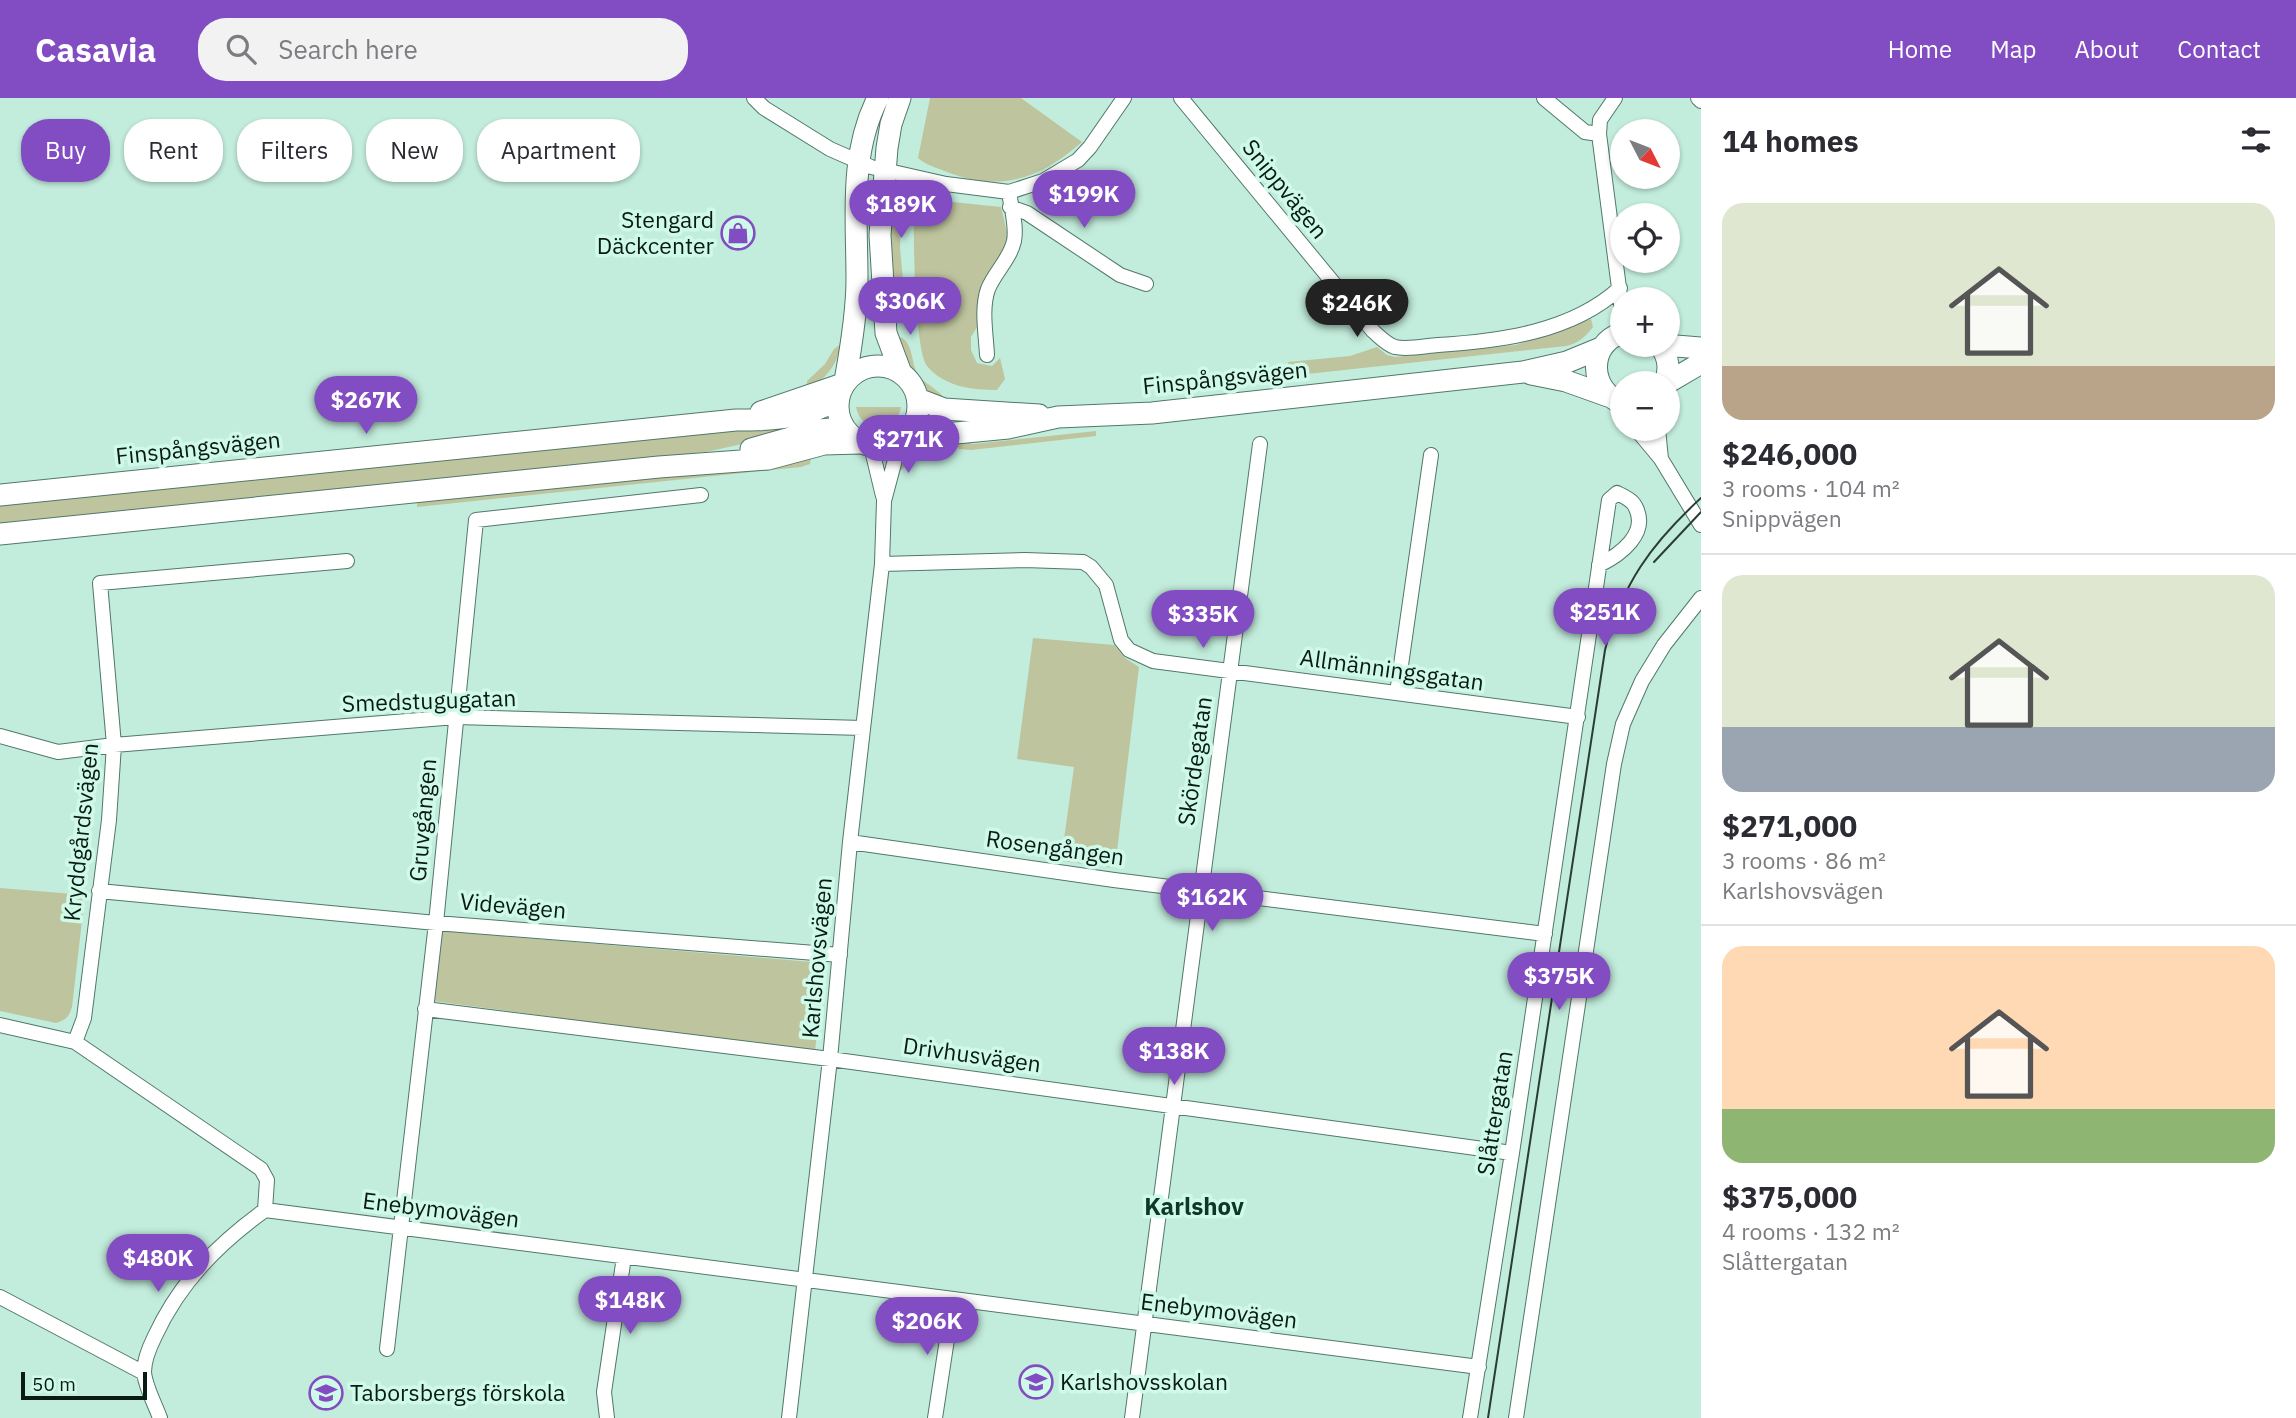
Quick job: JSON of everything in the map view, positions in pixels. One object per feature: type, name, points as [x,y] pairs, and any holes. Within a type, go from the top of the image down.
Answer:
[{"type":"main road","points":[[866,445],[844,428],[840,419],[847,383],[866,336],[857,283],[858,162],[866,127],[878,98]]},
{"type":"main road","points":[[900,98],[891,124],[884,171],[880,235],[886,333],[901,373],[915,389],[918,399],[916,421],[902,440]]},
{"type":"main road","name":"Finspångsvägen","points":[[918,399],[944,409],[1058,417],[1166,411],[1522,372],[1567,362],[1601,348],[1610,340]]},
{"type":"main road","points":[[1680,346],[1701,348]]},
{"type":"main road","points":[[1601,348],[1596,361],[1596,374],[1600,386],[1610,395]]},
{"type":"main road","points":[[1680,375],[1701,363]]},
{"type":"main road","name":"Finspångsvägen","points":[[0,495],[736,420],[791,418],[820,410],[847,383],[885,367],[901,373]]},
{"type":"main road","name":"Finspångsvägen","points":[[1522,372],[1566,381],[1610,399]]},
{"type":"main road","name":"Finspångsvägen","points":[[0,534],[684,464],[768,459],[824,444],[881,447],[902,440],[1008,428],[1058,417]]},
{"type":"main road","name":"Finspångsvägen","points":[[684,464],[819,430],[844,428]]},
{"type":"street","points":[[754,98],[764,108],[858,162],[884,171],[957,186],[1009,192],[1043,181],[1078,160],[1096,140],[1124,98]]},
{"type":"street","name":"Snippvägen","points":[[1181,98],[1373,331],[1385,342],[1396,347],[1467,343],[1542,329],[1603,303],[1610,297]]},
{"type":"street","points":[[1544,98],[1585,132],[1599,134]]},
{"type":"street","points":[[1615,98],[1600,120],[1599,134],[1620,287]]},
{"type":"street","points":[[987,355],[985,303],[989,288],[1010,254],[1014,241],[1015,227],[1009,192]]},
{"type":"street","points":[[1010,207],[1027,214],[1121,275],[1146,284]]},
{"type":"street","name":"Karlshovsvägen","points":[[789,1418],[882,564],[884,501],[902,440]]},
{"type":"street","points":[[1646,441],[1661,459],[1701,525]]},
{"type":"street","points":[[1659,441],[1661,459]]},
{"type":"street","name":"Skördegatan","points":[[1132,1418],[1260,444]]},
{"type":"street","name":"Karlshovsvägen","points":[[866,445],[884,501]]},
{"type":"street","points":[[1397,694],[1431,455]]},
{"type":"street","name":"Slåttergatan","points":[[1470,1418],[1512,1153],[1578,717],[1599,565],[1609,500],[1617,493],[1634,504],[1639,520],[1638,532],[1629,544],[1599,565]]},
{"type":"street","name":"Gruvgången","points":[[387,1349],[436,923],[476,520],[701,495]]},
{"type":"street","name":"Allmänningsgatan","points":[[882,564],[1025,560],[1083,562],[1091,567],[1105,585],[1121,640],[1129,650],[1153,661],[1578,717]]},
{"type":"street","name":"Kryddgårdsvägen","points":[[75,1042],[84,1018],[109,820],[114,745],[100,583],[347,561]]},
{"type":"street","points":[[1516,1418],[1614,764],[1623,724],[1642,681],[1664,645],[1701,598]]},
{"type":"street","name":"Smedstugugatan","points":[[0,736],[58,752],[456,717],[863,728]]},
{"type":"street","name":"Rosengången","points":[[850,842],[1545,934]]},
{"type":"street","name":"Videvägen","points":[[99,891],[436,923],[840,955]]},
{"type":"street","name":"Drivhusvägen","points":[[425,1009],[830,1059],[1512,1153]]},
{"type":"street","points":[[0,1025],[75,1042],[261,1169],[267,1180],[265,1210],[216,1249],[193,1275],[173,1303],[146,1357],[144,1373],[160,1418]]},
{"type":"street","name":"Enebymovägen","points":[[265,1210],[1479,1367]]},
{"type":"street","points":[[607,1418],[604,1392],[624,1257]]},
{"type":"street","points":[[0,1297],[144,1373]]},
{"type":"street","points":[[935,1418],[953,1300]]},
{"type":"green space","points":[[930,98],[1021,98],[1082,142],[1036,173],[1003,181],[967,178],[924,163],[918,158]]},
{"type":"green space","points":[[902,196],[900,248],[906,313],[904,317],[891,323],[886,296],[891,205]]},
{"type":"green space","points":[[914,198],[1001,207],[1009,241],[980,322],[971,337],[971,350],[977,363],[992,366],[1000,358],[1005,379],[997,390],[969,388],[950,383],[927,366],[919,336],[917,312]]},
{"type":"green space","points":[[1591,319],[1593,327],[1587,334],[1566,346],[1289,376],[1288,362],[1350,356],[1377,347],[1387,355],[1395,357],[1516,345]]},
{"type":"green space","points":[[900,337],[910,347],[917,373],[945,401],[927,389],[914,375],[895,338]]},
{"type":"green space","points":[[842,343],[831,370],[821,380],[807,386],[807,381]]},
{"type":"green space","points":[[856,407],[901,407],[893,423],[879,428],[865,423]]},
{"type":"green space","points":[[801,423],[751,442],[706,452],[0,524],[0,504]]},
{"type":"green space","points":[[1096,431],[1096,436],[971,450],[959,449],[956,445],[961,440],[973,444]]},
{"type":"green space","points":[[941,443],[938,451],[915,457],[899,472],[908,452]]},
{"type":"green space","points":[[811,458],[810,464],[801,467],[417,507],[417,501]]},
{"type":"green space","points":[[1033,638],[1114,645],[1125,658],[1139,667],[1115,868],[1061,861],[1074,767],[1017,759]]},
{"type":"green space","points":[[0,888],[85,895],[72,1007],[62,1021],[56,1023],[0,1011]]},
{"type":"green space","points":[[442,931],[824,963],[815,1052],[433,1001]]},
{"type":"tram line","points":[[1488,1418],[1605,650],[1620,605],[1641,566],[1667,532],[1701,498]]},
{"type":"tram line","points":[[1654,562],[1701,512]]},
{"type":"place","name":"Stengard Däckcenter","points":[[738,233]]},
{"type":"place","name":"Karlshovsskolan","points":[[1036,1382]]},
{"type":"place","name":"Taborsbergs förskola","points":[[326,1393]]},
{"type":"district","name":"Karlshov","points":[[1194,1207]]}]
